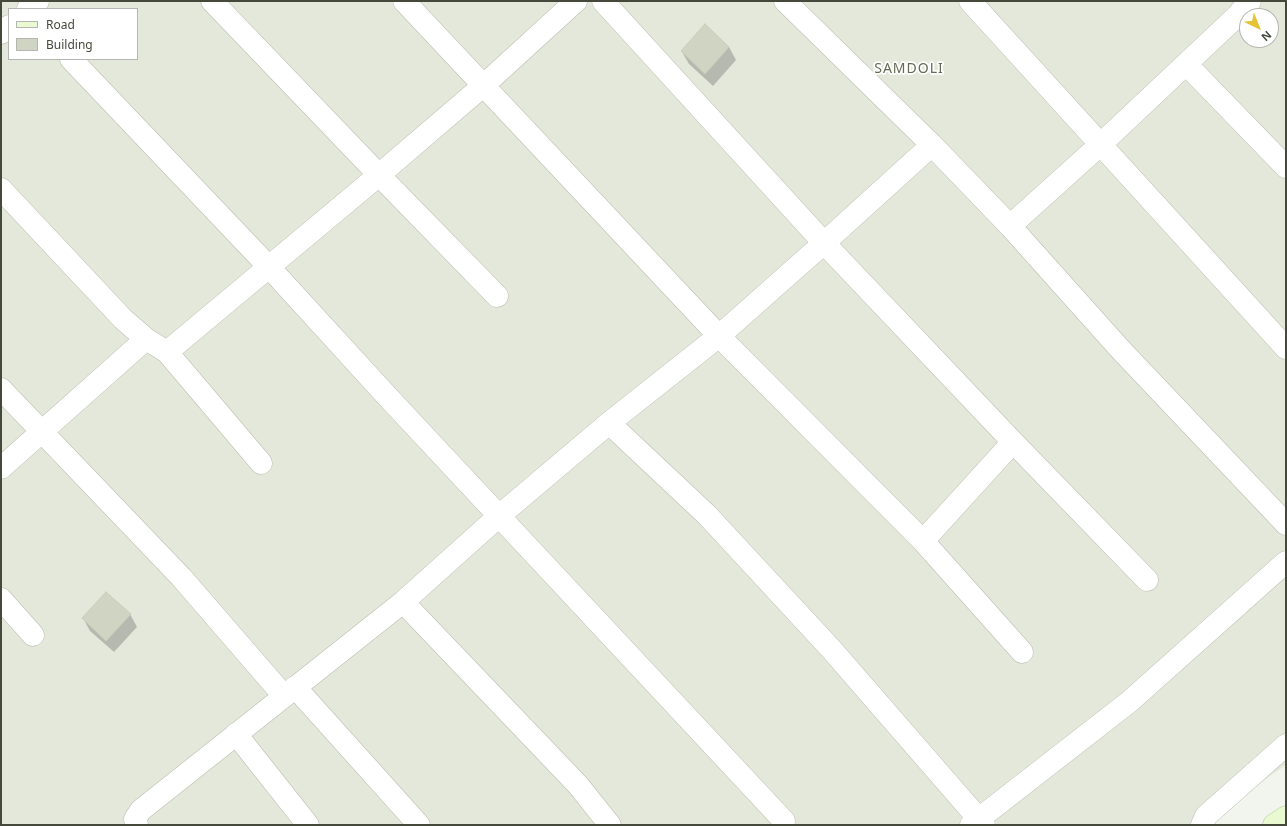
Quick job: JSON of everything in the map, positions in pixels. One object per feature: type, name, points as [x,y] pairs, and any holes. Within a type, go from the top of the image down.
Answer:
[{"type":"main road","points":[[1274,825],[1286,817]]},
{"type":"street","points":[[29,8],[38,1]]},
{"type":"street","points":[[212,1],[497,296]]},
{"type":"street","points":[[404,1],[719,336],[923,541],[1022,652]]},
{"type":"street","points":[[167,352],[484,85],[576,1]]},
{"type":"street","points":[[603,1],[824,243],[1013,442],[1147,580]]},
{"type":"street","points":[[785,1],[932,145],[1010,226],[1120,349],[1286,524]]},
{"type":"street","points":[[970,1],[1286,348]]},
{"type":"street","points":[[1010,226],[1186,64],[1237,16],[1250,1]]},
{"type":"street","points":[[72,60],[269,267],[386,395],[784,822]]},
{"type":"street","points":[[1186,64],[1286,167]]},
{"type":"street","points":[[137,825],[135,819],[141,810],[403,602],[500,516],[609,423],[719,336],[932,145]]},
{"type":"street","points":[[1,189],[123,320],[146,339],[167,352],[261,463]]},
{"type":"street","points":[[1,468],[146,339]]},
{"type":"street","points":[[1,389],[289,692],[419,825]]},
{"type":"street","points":[[609,423],[707,515],[832,650],[978,823],[1129,702],[1286,562]]},
{"type":"street","points":[[923,541],[1013,442]]},
{"type":"street","points":[[1,599],[33,635]]},
{"type":"street","points":[[403,602],[578,785],[610,825]]},
{"type":"street","points":[[236,734],[308,825]]},
{"type":"street","points":[[1202,825],[1206,816],[1286,745]]},
{"type":"shaded area","points":[[1,1],[1286,1],[1286,765],[1199,825],[1,825]]},
{"type":"building","points":[[705,24],[729,47],[705,74],[681,51]]},
{"type":"building","points":[[106,592],[131,614],[106,641],[82,618]]},
{"type":"district","name":"SAMDOLI","points":[[909,69]]}]
